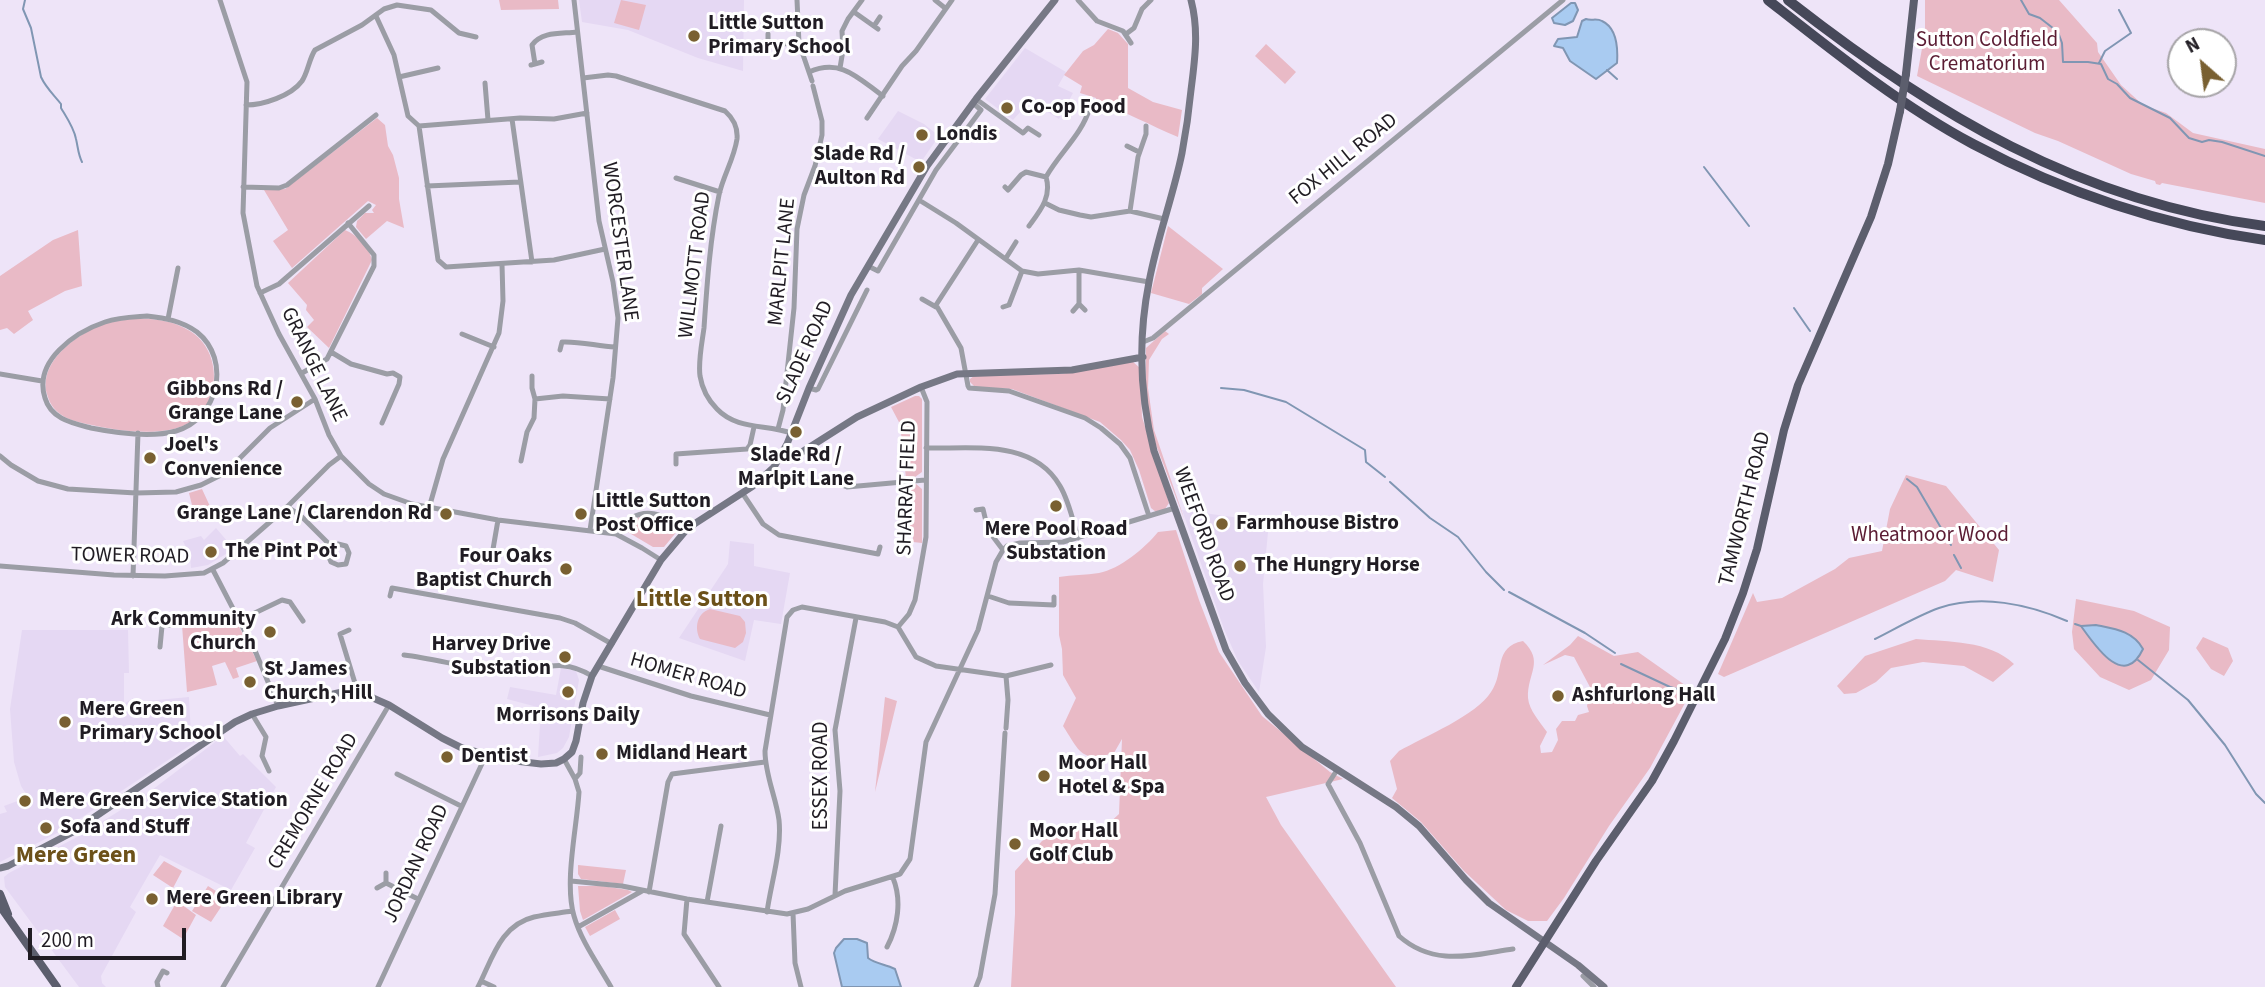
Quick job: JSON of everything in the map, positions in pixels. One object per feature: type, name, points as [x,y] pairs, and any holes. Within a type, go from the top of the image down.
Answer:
[{"type":"highway","points":[[1768,0],[1928,117],[1972,143],[2030,171],[2138,212],[2211,231],[2265,240]]},
{"type":"highway","points":[[1788,0],[1918,94],[1976,130],[2026,155],[2078,178],[2132,197],[2213,218],[2265,226]]},
{"type":"main road","name":"SLADE ROAD","points":[[781,456],[851,295],[928,165],[974,101],[1055,0]]},
{"type":"main road","name":"WEEFORD ROAD","points":[[1191,0],[1197,35],[1190,104],[1181,154],[1149,282],[1144,313],[1143,395],[1147,424],[1226,650],[1245,683],[1285,732],[1302,747],[1404,813],[1435,842],[1461,875],[1489,903],[1588,972],[1604,987]]},
{"type":"main road","name":"TAMWORTH ROAD","points":[[1516,987],[1596,861],[1652,781],[1725,639],[1757,549],[1794,397],[1816,338],[1871,217],[1888,164],[1906,74],[1914,0]]},
{"type":"main road","points":[[0,874],[4,867],[71,833],[217,734],[252,714],[335,692],[358,693],[390,705],[442,738],[485,755],[541,764],[551,764],[564,759],[575,746],[583,703],[592,676],[661,560],[688,528],[764,478],[781,456],[793,457],[857,417],[947,377],[965,373],[1057,372],[1143,357]]},
{"type":"main road","points":[[0,894],[9,918]]},
{"type":"main road","points":[[0,906],[57,987]]},
{"type":"street","name":"GRANGE LANE","points":[[219,0],[247,82],[243,187],[247,237],[260,293],[341,456],[353,470],[384,494],[429,508],[498,520],[616,534],[661,560]]},
{"type":"street","name":"WORCESTER LANE","points":[[574,0],[599,221],[618,318],[610,399],[590,530]]},
{"type":"street","name":"MARLPIT LANE","points":[[778,429],[783,410],[794,308],[797,229],[822,135],[822,121],[813,83],[799,43],[797,0]]},
{"type":"street","points":[[840,68],[842,31],[862,0]]},
{"type":"street","points":[[935,0],[945,8]]},
{"type":"street","points":[[867,118],[952,0]]},
{"type":"street","points":[[1078,0],[1097,21],[1126,34],[1131,43]]},
{"type":"street","points":[[1126,34],[1134,28],[1142,9],[1151,0]]},
{"type":"street","name":"FOX HILL ROAD","points":[[1143,342],[1153,338],[1563,0]]},
{"type":"street","points":[[246,105],[256,105],[288,92],[303,80],[315,50],[391,6],[423,7],[476,37]]},
{"type":"street","points":[[854,12],[876,27],[880,17]]},
{"type":"street","points":[[376,16],[394,55],[408,116],[419,126],[438,260],[441,265],[446,267],[532,262],[605,249]]},
{"type":"street","points":[[536,63],[533,44],[537,39],[577,32]]},
{"type":"street","points":[[768,34],[766,45],[799,43]]},
{"type":"street","points":[[809,72],[826,67],[840,68],[883,96]]},
{"type":"street","points":[[399,76],[430,72],[438,68]]},
{"type":"street","name":"WILLMOTT ROAD","points":[[583,78],[616,76],[725,111],[734,121],[737,139],[720,192],[706,295],[701,378],[708,398],[733,421],[791,433]]},
{"type":"street","points":[[485,83],[482,93],[488,120]]},
{"type":"street","points":[[817,99],[826,97]]},
{"type":"street","points":[[1046,177],[1059,155],[1078,134],[1091,100]]},
{"type":"street","points":[[974,101],[1023,133],[1028,128],[1039,135]]},
{"type":"street","name":"SLADE ROAD","points":[[868,266],[878,271],[936,170],[981,110],[974,101]]},
{"type":"street","points":[[1090,107],[1099,109]]},
{"type":"street","points":[[873,111],[881,117]]},
{"type":"street","points":[[419,126],[488,120],[554,119],[587,113]]},
{"type":"street","points":[[243,187],[279,188],[287,185],[376,115]]},
{"type":"street","points":[[512,119],[532,262]]},
{"type":"street","points":[[1130,211],[1146,126]]},
{"type":"street","points":[[1127,146],[1139,152]]},
{"type":"street","points":[[928,165],[936,170]]},
{"type":"street","points":[[1006,191],[1026,172],[1046,177]]},
{"type":"street","points":[[1029,226],[1045,203],[1049,185],[1046,177]]},
{"type":"street","points":[[676,178],[720,192]]},
{"type":"street","points":[[427,186],[520,182]]},
{"type":"street","points":[[919,200],[1022,271],[1050,274],[1079,270],[1149,282]]},
{"type":"street","points":[[1045,203],[1059,210],[1091,217],[1130,211],[1164,219]]},
{"type":"street","points":[[260,293],[279,284],[369,206]]},
{"type":"street","points":[[302,373],[327,359],[374,266],[374,255],[348,223]]},
{"type":"street","points":[[891,227],[901,232]]},
{"type":"street","points":[[936,307],[936,303],[978,240]]},
{"type":"street","points":[[1006,258],[1016,242]]},
{"type":"street","points":[[429,508],[443,459],[494,347],[502,318],[502,264]]},
{"type":"street","points":[[168,319],[178,268]]},
{"type":"street","points":[[1073,311],[1079,304],[1079,270]]},
{"type":"street","points":[[1008,308],[1022,271]]},
{"type":"street","points":[[809,388],[818,389],[867,290]]},
{"type":"street","points":[[851,295],[862,300]]},
{"type":"street","points":[[922,299],[936,307],[961,348],[966,384],[969,388],[1009,391],[1084,418],[1120,444],[1130,458],[1149,516]]},
{"type":"street","points":[[1079,304],[1085,310]]},
{"type":"street","points":[[122,317],[168,319],[195,331],[211,350],[217,369],[215,392],[206,410],[187,426],[164,433],[101,430],[59,417],[47,404],[42,381],[53,358],[63,346],[85,331],[122,317]]},
{"type":"street","points":[[463,334],[494,347]]},
{"type":"street","points":[[560,350],[562,342],[615,347]]},
{"type":"street","points":[[331,352],[351,364],[400,377],[382,422]]},
{"type":"street","points":[[0,374],[42,381]]},
{"type":"street","points":[[521,461],[527,432],[534,418],[532,376]]},
{"type":"street","name":"SHARRAT FIELD","points":[[898,627],[909,614],[915,600],[926,537],[927,402],[920,387]]},
{"type":"street","points":[[535,398],[563,396],[610,399]]},
{"type":"street","points":[[0,456],[26,474],[52,485],[79,490],[176,492],[210,481],[237,463],[281,420],[315,399]]},
{"type":"street","points":[[677,464],[676,454],[747,449],[754,427]]},
{"type":"street","points":[[132,576],[138,433]]},
{"type":"street","points":[[926,448],[1010,450],[1031,458],[1047,469],[1060,486],[1078,538]]},
{"type":"street","name":"TOWER ROAD","points":[[0,566],[132,576],[204,573],[213,570],[287,507],[341,456]]},
{"type":"street","points":[[842,485],[847,487],[925,480]]},
{"type":"street","points":[[743,494],[763,524],[779,535],[879,551],[878,562]]},
{"type":"street","points":[[287,507],[300,515],[330,545]]},
{"type":"street","points":[[993,507],[980,510],[988,530],[1003,550]]},
{"type":"street","points":[[571,881],[767,912],[793,913],[808,909],[835,895],[893,878],[904,871],[910,859],[926,742],[978,631],[996,562],[1003,550],[1007,546],[1020,543],[1063,542],[1175,508]]},
{"type":"street","points":[[616,534],[624,523],[635,516],[652,513],[676,525]]},
{"type":"street","points":[[661,526],[665,519]]},
{"type":"street","points":[[492,555],[498,548],[498,520]]},
{"type":"street","points":[[330,545],[346,546],[349,553],[346,564],[331,562],[328,555],[330,545]]},
{"type":"street","points":[[213,570],[256,653],[278,706]]},
{"type":"street","points":[[390,596],[393,579]]},
{"type":"street","points":[[392,588],[560,618],[575,623],[612,644]]},
{"type":"street","points":[[988,596],[1009,603],[1054,609],[1054,597]]},
{"type":"street","points":[[238,621],[282,600],[290,602],[303,621]]},
{"type":"street","points":[[767,912],[779,824],[765,762],[769,715],[790,613],[802,607],[885,622],[898,627],[912,652],[920,660],[960,670],[1006,676],[1051,665]]},
{"type":"street","points":[[160,647],[162,626],[235,614]]},
{"type":"street","name":"ESSEX ROAD","points":[[835,895],[840,791],[835,730],[856,618]]},
{"type":"street","points":[[349,630],[340,634],[358,693]]},
{"type":"street","points":[[412,656],[414,648]]},
{"type":"street","points":[[404,654],[506,672],[566,665],[577,667],[592,676]]},
{"type":"street","name":"HOMER ROAD","points":[[598,666],[691,696],[769,715]]},
{"type":"street","points":[[976,987],[995,894],[1008,699],[1006,676]]},
{"type":"street","name":"CREMORNE ROAD","points":[[223,987],[390,705]]},
{"type":"street","points":[[252,714],[266,737],[262,756],[269,771]]},
{"type":"street","name":"JORDAN ROAD","points":[[378,987],[485,755]]},
{"type":"street","points":[[575,779],[580,773],[581,757]]},
{"type":"street","points":[[564,759],[579,792],[571,881],[572,911],[611,987]]},
{"type":"street","points":[[646,891],[668,782],[672,774],[765,762]]},
{"type":"street","points":[[1337,770],[1328,784],[1360,843],[1399,936],[1423,952],[1444,956],[1513,950]]},
{"type":"street","points":[[397,774],[406,775],[461,806]]},
{"type":"street","points":[[707,902],[721,825]]},
{"type":"street","points":[[386,873],[386,883]]},
{"type":"street","points":[[887,947],[897,917],[898,891],[893,878]]},
{"type":"street","points":[[386,883],[418,899]]},
{"type":"street","points":[[377,888],[386,883]]},
{"type":"street","points":[[578,927],[646,891]]},
{"type":"street","points":[[687,899],[684,934],[719,987]]},
{"type":"street","points":[[494,987],[480,984],[498,943],[513,927],[532,917],[572,911]]},
{"type":"street","points":[[793,913],[795,963],[801,987]]},
{"type":"street","points":[[158,987],[157,982],[163,971],[167,973]]},
{"type":"street","points":[[1583,976],[1594,987]]},
{"type":"shaded area","name":"Little Sutton Primary School","points":[[579,0],[744,0],[743,71],[698,58],[628,30],[582,22]]},
{"type":"shaded area","points":[[1025,48],[1066,72],[1058,86],[1073,93],[1059,119],[1030,101],[1013,120],[985,99]]},
{"type":"shaded area","points":[[898,111],[924,124],[939,136],[921,162],[878,139]]},
{"type":"shaded area","points":[[1182,510],[1269,522],[1263,584],[1266,647],[1259,692],[1238,661],[1224,629]]},
{"type":"shaded area","points":[[216,528],[234,549],[208,565],[191,568],[190,556],[183,541],[201,536],[204,540]]},
{"type":"shaded area","points":[[730,541],[754,544],[754,566],[790,573],[781,624],[754,620],[745,661],[679,638],[728,564]]},
{"type":"shaded area","name":"Mere Green Primary School","points":[[22,630],[128,630],[129,673],[124,673],[124,704],[133,698],[136,702],[189,697],[191,736],[195,742],[63,830],[0,862],[0,814],[7,812],[4,806],[28,797],[21,786],[14,762],[10,709]]},
{"type":"shaded area","points":[[561,668],[576,671],[579,680],[569,737],[557,753],[538,757],[541,708],[507,699],[510,687],[556,695]]},
{"type":"shaded area","points":[[223,736],[240,756],[243,754],[276,787],[246,843],[255,848],[231,890],[160,855],[130,907],[136,912],[101,976],[106,987],[79,987],[5,887],[4,877],[79,836],[148,793]]},
{"type":"green space","points":[[499,0],[558,0],[559,9],[501,10]]},
{"type":"green space","points":[[621,0],[646,5],[639,30],[614,23]]},
{"type":"green space","name":"Sutton Coldfield Crematorium","points":[[1925,0],[2059,0],[2097,43],[2098,52],[2121,85],[2143,105],[2166,113],[2193,133],[2265,149],[2265,203],[2156,184],[2155,181],[2131,174],[2035,133],[1917,76],[1925,32]]},
{"type":"green space","points":[[1108,29],[1118,33],[1128,44],[1128,88],[1153,102],[1182,110],[1178,137],[1097,103],[1096,98],[1080,93],[1082,86],[1064,75],[1083,51],[1094,45]]},
{"type":"green space","points":[[1266,44],[1296,72],[1285,84],[1255,56]]},
{"type":"green space","points":[[377,118],[385,125],[388,146],[399,178],[404,228],[387,221],[366,239],[356,227],[357,221],[365,213],[374,213],[372,210],[376,205],[368,201],[292,268],[273,241],[288,230],[264,190],[285,189]]},
{"type":"green space","points":[[1168,226],[1223,269],[1202,288],[1202,294],[1189,304],[1151,293]]},
{"type":"green space","points":[[78,230],[82,286],[65,291],[28,311],[33,320],[14,334],[7,328],[0,330],[0,276],[53,240]]},
{"type":"green space","points":[[345,230],[362,242],[372,260],[329,348],[307,327],[314,320],[306,310],[307,305],[288,283]]},
{"type":"green space","points":[[128,319],[152,319],[175,324],[201,340],[208,351],[213,364],[212,392],[199,416],[187,424],[153,432],[114,429],[64,417],[50,402],[46,382],[49,370],[63,350],[96,327]]},
{"type":"green space","points":[[1165,331],[1169,334],[1162,339],[1149,360],[1148,388],[1154,430],[1185,521],[1153,437],[1146,402],[1146,348]]},
{"type":"green space","points":[[1132,361],[1140,368],[1142,417],[1169,503],[1165,509],[1156,512],[1151,508],[1130,450],[1100,422],[1012,389],[975,387],[970,382],[975,375],[1061,374]]},
{"type":"green space","points":[[915,396],[922,399],[922,472],[915,477],[906,478],[900,424],[891,407]]},
{"type":"green space","name":"Wheatmoor Wood","points":[[1906,475],[1946,486],[1999,550],[1993,582],[1956,570],[1945,581],[1724,677],[1718,674],[1753,593],[1757,602],[1782,598],[1835,569],[1849,558],[1882,551],[1890,509]]},
{"type":"green space","points":[[916,484],[922,489],[922,543],[913,542],[913,530],[905,529],[906,485]]},
{"type":"green space","points":[[202,489],[214,515],[196,521],[189,493]]},
{"type":"green space","points":[[644,515],[658,516],[659,525],[662,526],[669,522],[676,526],[679,522],[684,523],[664,547],[653,547],[626,531],[626,523]]},
{"type":"green space","points":[[1176,530],[1219,652],[1262,716],[1330,772],[1343,779],[1266,797],[1281,825],[1396,987],[1011,987],[1015,871],[1042,841],[1057,833],[1105,827],[1119,814],[1122,739],[1114,753],[1088,756],[1078,749],[1063,726],[1076,698],[1063,675],[1059,635],[1059,577],[1107,571],[1132,557],[1158,532]]},
{"type":"green space","points":[[2076,599],[2134,611],[2170,627],[2169,650],[2151,680],[2129,690],[2100,677],[2074,649],[2072,632]]},
{"type":"green space","points":[[710,609],[740,616],[745,622],[743,642],[735,648],[700,639],[698,621],[702,614]]},
{"type":"green space","points":[[234,617],[257,661],[236,668],[239,677],[233,679],[225,662],[212,666],[217,685],[187,692],[182,625]]},
{"type":"green space","points":[[1578,636],[1614,656],[1638,652],[1692,690],[1650,768],[1609,826],[1564,898],[1547,921],[1528,921],[1506,910],[1464,871],[1421,822],[1392,798],[1397,789],[1390,761],[1399,751],[1462,717],[1484,701],[1495,684],[1503,654],[1514,644],[1523,641],[1533,655],[1534,662],[1528,689],[1529,702],[1547,732],[1540,746],[1541,753],[1552,752],[1558,740],[1556,729],[1562,721],[1575,721],[1578,715],[1589,712],[1587,706],[1591,689],[1574,657],[1565,655],[1543,665]]},
{"type":"green space","points":[[2203,637],[2228,648],[2233,661],[2224,676],[2211,669],[2196,648]]},
{"type":"green space","points":[[1916,639],[1980,646],[1993,650],[2014,664],[1993,682],[1964,666],[1923,662],[1891,668],[1876,682],[1856,693],[1844,694],[1837,686],[1865,656]]},
{"type":"green space","points":[[885,697],[897,701],[875,792]]},
{"type":"green space","points":[[164,861],[182,871],[173,888],[153,875]]},
{"type":"green space","points":[[578,865],[626,870],[623,884],[581,879]]},
{"type":"green space","points":[[208,886],[227,898],[211,922],[192,911]]},
{"type":"green space","points":[[578,886],[602,886],[632,892],[583,920]]},
{"type":"green space","points":[[177,901],[196,915],[183,939],[163,926]]},
{"type":"green space","points":[[615,910],[620,919],[590,936],[585,927]]},
{"type":"water","points":[[1571,3],[1575,3],[1578,10],[1573,21],[1565,25],[1554,23],[1552,18]]},
{"type":"water","points":[[1600,20],[1607,24],[1617,45],[1617,63],[1596,79],[1570,61],[1563,48],[1554,46],[1558,39],[1577,37],[1582,21]]},
{"type":"water","points":[[2096,625],[2123,632],[2134,638],[2143,649],[2135,660],[2127,665],[2119,665],[2102,653],[2081,626]]},
{"type":"water","points":[[844,939],[857,939],[867,943],[868,958],[895,969],[901,987],[842,987],[834,953]]},
{"type":"waterway","points":[[25,0],[23,9],[31,28],[41,77],[61,104],[74,131],[82,162]]},
{"type":"waterway","points":[[2021,0],[2029,14],[2040,18],[2058,32],[2062,43],[2063,62],[2101,64],[2108,79],[2130,98],[2170,118],[2189,138],[2202,142],[2222,142],[2265,156]]},
{"type":"waterway","points":[[2099,63],[2105,51],[2131,33],[2119,10]]},
{"type":"waterway","points":[[1607,70],[1617,79]]},
{"type":"waterway","points":[[1704,167],[1749,226]]},
{"type":"waterway","points":[[1794,308],[1810,331]]},
{"type":"waterway","points":[[1221,388],[1244,390],[1286,402],[1365,450],[1366,462],[1385,477]]},
{"type":"waterway","points":[[1907,479],[1917,487],[1951,545]]},
{"type":"waterway","points":[[1390,482],[1430,518],[1458,537],[1504,590]]},
{"type":"waterway","points":[[1954,555],[1961,568]]},
{"type":"waterway","points":[[1509,592],[1585,633],[1615,653]]},
{"type":"waterway","points":[[1875,639],[1939,608],[1971,602],[1988,601],[2020,606],[2067,621]]},
{"type":"waterway","points":[[2075,624],[2081,626]]},
{"type":"waterway","points":[[2138,660],[2188,700],[2225,745],[2256,794],[2265,803]]},
{"type":"waterway","points":[[1621,664],[1681,690]]},
{"type":"place","name":"Little Sutton Primary School","points":[[694,36]]},
{"type":"place","name":"Co-op Food","points":[[1007,108]]},
{"type":"place","name":"Londis","points":[[922,135]]},
{"type":"place","name":"Slade Rd / Aulton Rd","points":[[919,167]]},
{"type":"place","name":"Gibbons Rd / Grange Lane","points":[[297,402]]},
{"type":"place","name":"Slade Rd / Marlpit Lane","points":[[796,432]]},
{"type":"place","name":"Joel's Convenience","points":[[150,458]]},
{"type":"place","name":"Mere Pool Road Substation","points":[[1056,506]]},
{"type":"place","name":"Grange Lane / Clarendon Rd","points":[[446,514]]},
{"type":"place","name":"Little Sutton Post Office","points":[[581,514]]},
{"type":"place","name":"Farmhouse Bistro","points":[[1222,524]]},
{"type":"place","name":"The Pint Pot","points":[[211,552]]},
{"type":"place","name":"The Hungry Horse","points":[[1240,566]]},
{"type":"place","name":"Four Oaks Baptist Church","points":[[566,569]]},
{"type":"place","name":"Ark Community Church","points":[[270,632]]},
{"type":"place","name":"Harvey Drive Substation","points":[[565,657]]},
{"type":"place","name":"St James Church, Hill","points":[[250,682]]},
{"type":"place","name":"Morrisons Daily","points":[[568,692]]},
{"type":"place","name":"Ashfurlong Hall","points":[[1558,696]]},
{"type":"place","name":"Mere Green Primary School","points":[[65,722]]},
{"type":"place","name":"Midland Heart","points":[[602,754]]},
{"type":"place","name":"Dentist","points":[[447,757]]},
{"type":"place","name":"Moor Hall Hotel & Spa","points":[[1044,776]]},
{"type":"place","name":"Mere Green Service Station","points":[[25,801]]},
{"type":"place","name":"Sofa and Stuff","points":[[46,828]]},
{"type":"place","name":"Moor Hall Golf Club","points":[[1015,844]]},
{"type":"place","name":"Mere Green Library","points":[[152,899]]},
{"type":"district","name":"Little Sutton","points":[[702,601]]},
{"type":"district","name":"Mere Green","points":[[76,857]]}]
